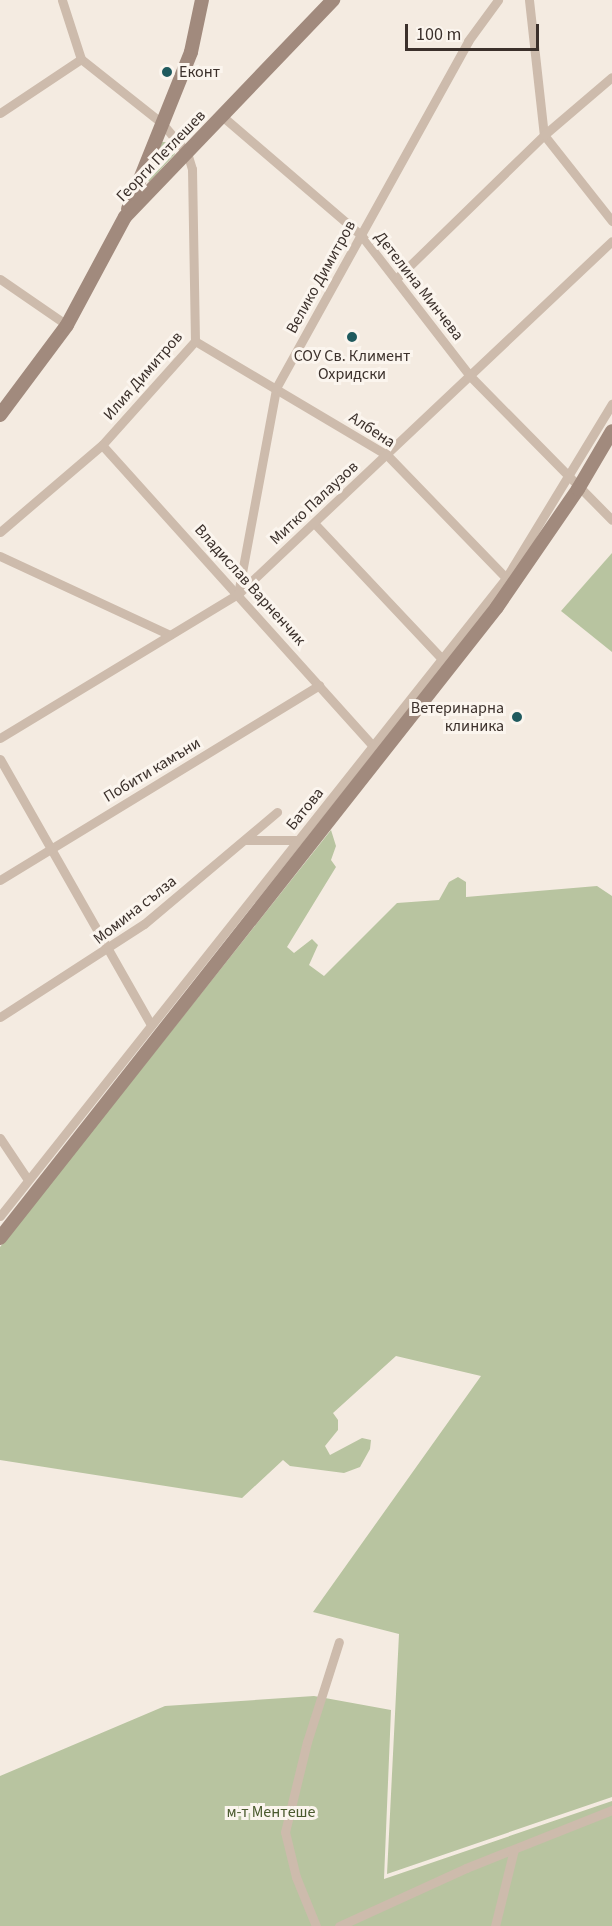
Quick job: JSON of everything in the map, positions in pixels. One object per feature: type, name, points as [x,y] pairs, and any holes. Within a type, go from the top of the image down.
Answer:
[{"type":"main road","points":[[125,217],[191,52],[202,0]]},
{"type":"main road","name":"Георги Петлешев","points":[[0,415],[67,325],[125,217],[333,0]]},
{"type":"main road","points":[[0,1238],[497,608],[573,484],[612,431]]},
{"type":"street","points":[[62,0],[81,58],[163,124],[187,153]]},
{"type":"street","name":"Велико Димитров","points":[[238,594],[276,388],[468,41],[498,0]]},
{"type":"street","points":[[529,0],[544,135],[612,221]]},
{"type":"street","points":[[0,113],[81,58]]},
{"type":"street","points":[[396,279],[544,135],[612,77]]},
{"type":"street","name":"Детелина Минчева","points":[[222,116],[361,235],[470,376],[573,484],[612,520]]},
{"type":"street","name":"Илия Димитров","points":[[0,532],[102,445],[195,340],[192,169],[187,153]]},
{"type":"street","name":"Митко Палаузов","points":[[0,738],[238,594],[612,241]]},
{"type":"street","points":[[0,279],[67,325]]},
{"type":"street","name":"Албена","points":[[195,340],[387,455],[506,578]]},
{"type":"street","name":"Батова","points":[[0,1216],[506,578],[573,484],[612,404]]},
{"type":"street","name":"Владислав Варненчик","points":[[102,445],[374,747]]},
{"type":"street","points":[[314,523],[442,660]]},
{"type":"street","points":[[0,556],[170,635]]},
{"type":"street","name":"Побити камъни","points":[[0,880],[319,685]]},
{"type":"street","points":[[0,759],[151,1025]]},
{"type":"street","name":"Момина сълза","points":[[0,1017],[108,950],[277,812]]},
{"type":"street","points":[[245,840],[299,840]]},
{"type":"street","points":[[0,1138],[28,1180]]},
{"type":"street","points":[[316,1926],[296,1877],[285,1832],[307,1742],[339,1642]]},
{"type":"street","points":[[339,1926],[514,1849],[612,1809]]},
{"type":"street","points":[[495,1926],[514,1849]]},
{"type":"green space","points":[[162,142],[168,142],[175,154],[149,182],[147,177]]},
{"type":"green space","points":[[612,553],[612,652],[561,611]]},
{"type":"green space","points":[[331,830],[336,846],[331,860],[336,867],[287,947],[294,953],[312,939],[318,945],[309,965],[324,976],[397,903],[439,900],[449,882],[458,877],[466,882],[466,897],[597,886],[612,896],[612,1797],[387,1874],[399,1634],[313,1612],[481,1376],[396,1356],[333,1413],[338,1420],[338,1430],[325,1446],[330,1455],[362,1438],[371,1440],[370,1449],[360,1467],[344,1473],[290,1466],[283,1460],[242,1498],[0,1460],[0,1247]]},
{"type":"green space","name":"м-т Ментeше","points":[[314,1696],[391,1710],[384,1879],[612,1801],[612,1926],[0,1926],[0,1776],[165,1706]]},
{"type":"place","name":"Еконт","points":[[167,72]]},
{"type":"place","name":"СОУ Св. Климент Охридски","points":[[352,337]]},
{"type":"place","name":"Ветеринарна клиника","points":[[517,717]]}]
